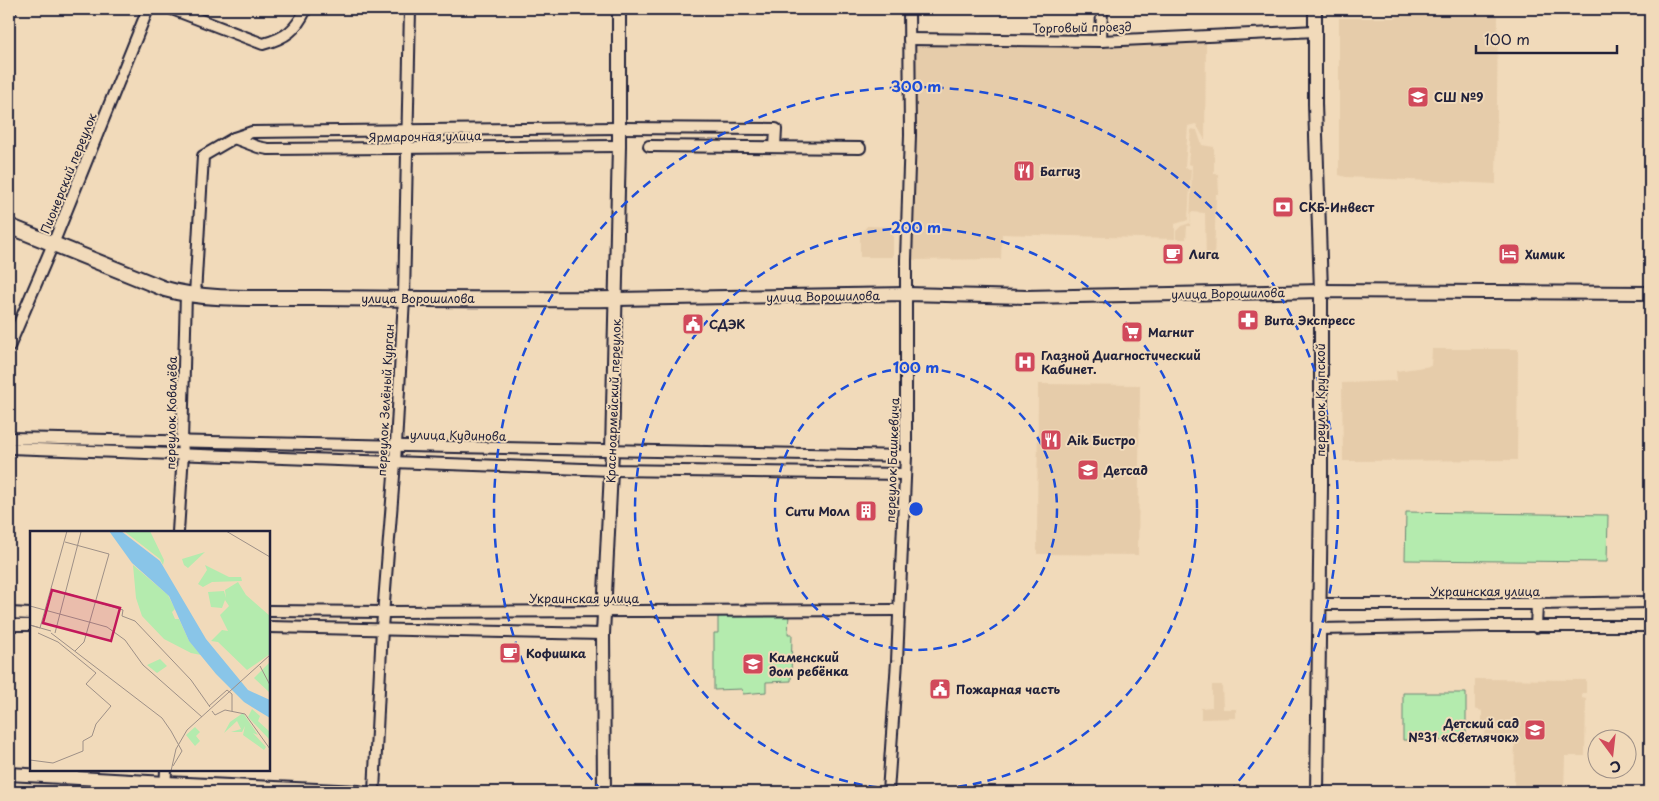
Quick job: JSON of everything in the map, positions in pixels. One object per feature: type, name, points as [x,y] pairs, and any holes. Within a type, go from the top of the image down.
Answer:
[{"type":"main road","name":"улица Ворошилова","points":[[9,226],[165,289],[190,294],[246,297],[616,299]]},
{"type":"street","points":[[9,13],[10,9]]},
{"type":"street","name":"Пионерский переулок","points":[[9,347],[53,244],[148,9]]},
{"type":"street","points":[[172,9],[263,44],[286,36],[295,28],[306,9]]},
{"type":"street","name":"переулок Зелёный Курган","points":[[374,792],[382,628],[395,463],[404,298],[410,9]]},
{"type":"street","name":"Красноармейский переулок","points":[[604,792],[603,634],[612,451],[616,299],[619,9]]},
{"type":"street","name":"переулок Башкевича","points":[[888,792],[906,456],[910,135],[909,9]]},
{"type":"street","points":[[1101,41],[1102,9]]},
{"type":"street","name":"переулок Крупской","points":[[1315,9],[1315,104],[1321,291],[1321,487],[1317,792]]},
{"type":"street","name":"Торговый проезд","points":[[908,39],[1101,41],[1316,30]]},
{"type":"street","points":[[234,138],[259,131],[619,128],[776,129],[775,147]]},
{"type":"street","name":"Ярмарочная улица","points":[[234,138],[268,149],[619,146]]},
{"type":"street","name":"переулок Ковалёва","points":[[178,531],[190,294],[203,156],[234,138]]},
{"type":"street","points":[[650,146],[860,148]]},
{"type":"street","name":"улица Ворошилова","points":[[616,299],[907,294],[1026,297],[1321,291],[1650,293]]},
{"type":"street","name":"улица Кудинова","points":[[9,438],[906,456]]},
{"type":"street","points":[[9,448],[611,470],[905,474]]},
{"type":"street","name":"Украинская улица","points":[[1319,604],[1650,602]]},
{"type":"street","points":[[1536,604],[1536,627]]},
{"type":"street","name":"Украинская улица","points":[[270,611],[898,610]]},
{"type":"street","points":[[9,613],[30,614]]},
{"type":"street","points":[[9,625],[30,625]]},
{"type":"street","points":[[1319,629],[1650,626]]},
{"type":"street","points":[[270,627],[603,634]]},
{"type":"street","points":[[165,788],[166,771]]},
{"type":"street","points":[[9,774],[165,788],[359,792]]},
{"type":"shaded area","name":"СШ №9","points":[[1397,15],[1498,16],[1496,184],[1346,177],[1339,175],[1339,18],[1396,18]]},
{"type":"shaded area","points":[[909,39],[1206,42],[1205,140],[1196,124],[1188,126],[1185,168],[1191,169],[1188,220],[1175,224],[1175,239],[1002,234],[1001,259],[906,260]]},
{"type":"shaded area","points":[[1191,129],[1197,130],[1202,145],[1214,147],[1214,174],[1218,174],[1219,194],[1216,194],[1214,261],[1206,262],[1205,213],[1191,212],[1190,226],[1187,226],[1186,239],[1176,239],[1176,231],[1181,226],[1190,223],[1192,165],[1188,164]]},
{"type":"shaded area","points":[[867,226],[893,227],[893,257],[860,257],[860,235]]},
{"type":"shaded area","points":[[1432,349],[1518,349],[1517,460],[1343,461],[1342,383],[1397,381],[1396,371],[1431,366]]},
{"type":"shaded area","name":"Детсад","points":[[1038,384],[1140,385],[1138,555],[1037,554]]},
{"type":"shaded area","name":"Детский сад №31 «Светлячок»","points":[[1475,679],[1586,680],[1586,693],[1582,693],[1582,698],[1586,699],[1585,756],[1565,756],[1564,792],[1514,792],[1515,737],[1485,736],[1486,724],[1482,724],[1482,711],[1475,709]]},
{"type":"shaded area","points":[[1212,685],[1222,685],[1223,709],[1236,709],[1236,718],[1201,719],[1201,708],[1212,707]]},
{"type":"green space","points":[[1406,512],[1608,515],[1607,562],[1405,560]]},
{"type":"green space","points":[[789,614],[788,634],[792,634],[791,681],[766,682],[766,692],[743,694],[742,689],[714,690],[714,633],[718,633],[718,615]]},
{"type":"green space","points":[[1403,693],[1466,693],[1466,741],[1403,740]]},
{"type":"place","name":"СШ №9","points":[[1418,97]]},
{"type":"place","name":"Баггиз","points":[[1024,171]]},
{"type":"place","name":"СКБ-Инвест","points":[[1283,207]]},
{"type":"place","name":"Лига","points":[[1173,254]]},
{"type":"place","name":"Химик","points":[[1509,254]]},
{"type":"place","name":"Вита Экспресс","points":[[1248,320]]},
{"type":"place","name":"СДЭК","points":[[693,324]]},
{"type":"place","name":"Магнит","points":[[1132,332]]},
{"type":"place","name":"Глазной Диагностический Кабинет.","points":[[1025,362]]},
{"type":"place","name":"Aik Бистро","points":[[1051,440]]},
{"type":"place","name":"Детсад","points":[[1088,470]]},
{"type":"place","name":"Сити Молл","points":[[866,511]]},
{"type":"place","name":"Кофишка","points":[[510,653]]},
{"type":"place","name":"Каменский дом ребёнка","points":[[753,664]]},
{"type":"place","name":"Пожарная часть","points":[[940,689]]},
{"type":"place","name":"Детский сад №31 «Светлячок»","points":[[1535,730]]}]
